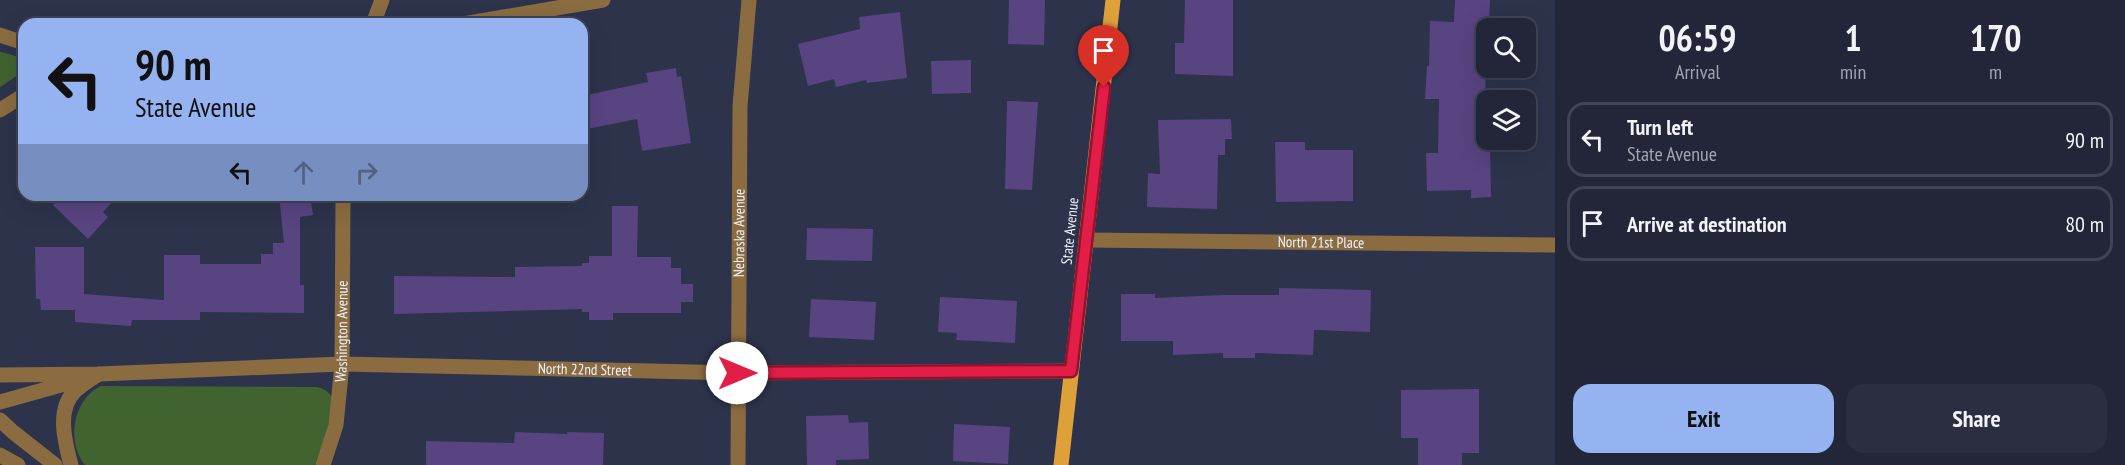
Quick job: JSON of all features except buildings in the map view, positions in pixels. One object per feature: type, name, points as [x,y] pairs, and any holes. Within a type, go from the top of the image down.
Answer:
[{"type":"main road","name":"State Avenue","points":[[1061,465],[1113,0]]},
{"type":"street","points":[[375,18],[382,0]]},
{"type":"street","points":[[498,18],[603,0]]},
{"type":"street","name":"Nebraska Avenue","points":[[738,465],[740,106],[749,0]]},
{"type":"street","points":[[0,35],[18,41]]},
{"type":"street","points":[[0,110],[18,99]]},
{"type":"street","name":"Washington Avenue","points":[[323,465],[336,425],[342,364],[343,201]]},
{"type":"street","name":"North 21st Place","points":[[1087,240],[1555,245]]},
{"type":"street","name":"North 22nd Street","points":[[0,375],[99,374],[342,364],[737,373],[1071,371]]},
{"type":"street","points":[[71,465],[65,443],[65,408],[74,392],[99,374]]},
{"type":"street","name":"North 22nd Street","points":[[0,402],[99,374]]},
{"type":"street","points":[[0,420],[55,465]]},
{"type":"street","points":[[0,455],[18,465]]},
{"type":"green space","points":[[0,52],[18,57],[18,74],[0,87]]},
{"type":"green space","points":[[101,386],[317,387],[330,394],[332,405],[315,465],[85,465],[76,445],[75,422],[84,401],[91,392]]},
{"type":"route","points":[[737,373],[1071,371],[1104,87]]}]
